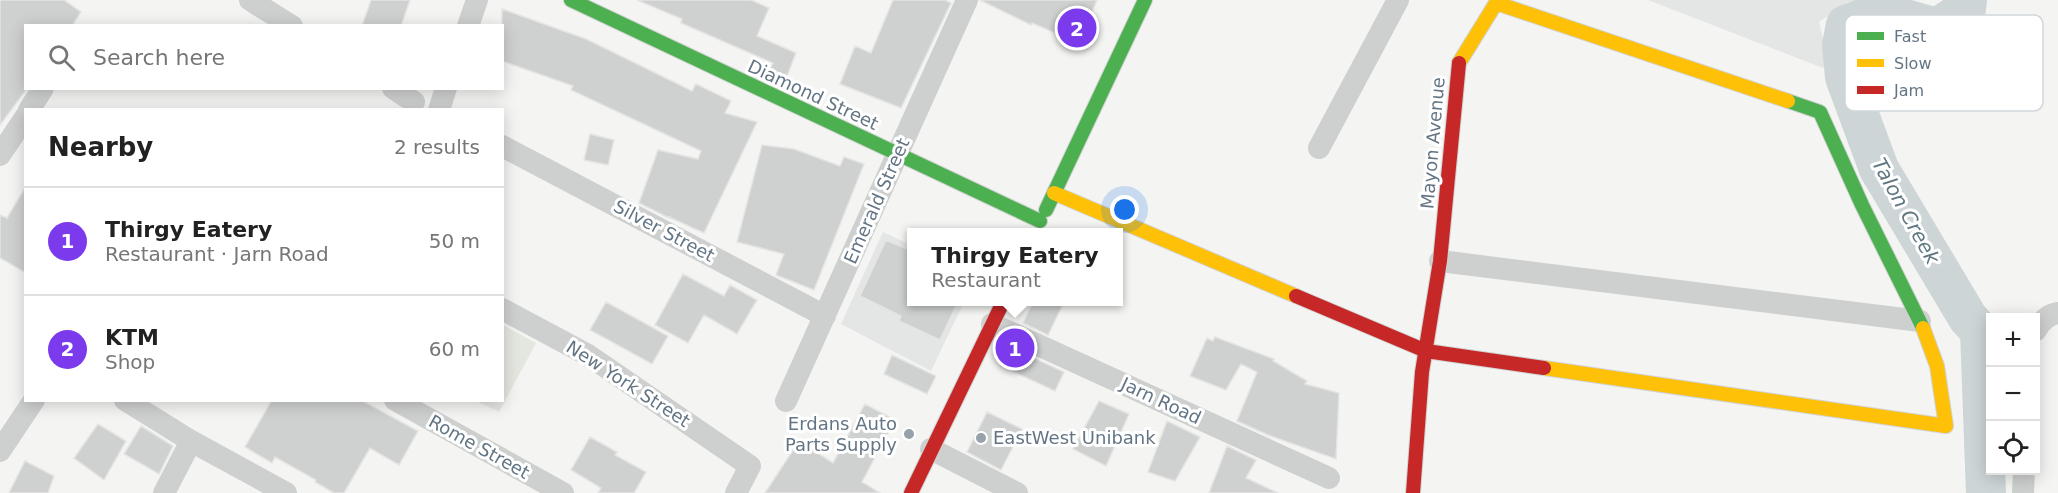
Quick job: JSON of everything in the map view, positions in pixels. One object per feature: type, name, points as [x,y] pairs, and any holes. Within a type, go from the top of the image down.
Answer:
[{"type":"street","points":[[469,24],[477,0]]},
{"type":"street","name":"Diamond Street","points":[[571,0],[898,155],[1038,227]]},
{"type":"street","name":"Emerald Street","points":[[786,401],[967,0]]},
{"type":"street","points":[[1038,227],[1145,0]]},
{"type":"street","points":[[1319,148],[1398,0]]},
{"type":"street","name":"Mayon Avenue","points":[[1413,493],[1426,351],[1440,261],[1458,65],[1496,3],[1820,112],[1862,205],[1920,321]]},
{"type":"street","points":[[264,4],[289,24]]},
{"type":"street","points":[[30,108],[42,90]]},
{"type":"street","points":[[396,90],[414,102]]},
{"type":"street","points":[[440,108],[445,90]]},
{"type":"street","points":[[0,155],[24,119]]},
{"type":"street","name":"Silver Street","points":[[504,147],[825,316]]},
{"type":"street","points":[[1054,193],[1426,351],[1946,426],[1937,366],[1920,321],[1440,261]]},
{"type":"street","points":[[911,493],[1001,306]]},
{"type":"street","name":"New York Street","points":[[504,310],[588,355],[750,466],[736,493]]},
{"type":"street","points":[[2040,322],[2055,313],[2058,314]]},
{"type":"street","name":"Jarn Road","points":[[993,324],[1329,478]]},
{"type":"street","points":[[0,451],[33,402]]},
{"type":"street","points":[[128,402],[191,441],[286,493]]},
{"type":"street","name":"Rome Street","points":[[399,402],[562,493]]},
{"type":"street","points":[[165,493],[191,441]]},
{"type":"street","points":[[931,449],[1017,493]]},
{"type":"street","points":[[2023,493],[2024,475]]},
{"type":"shaded area","points":[[1648,0],[1889,0],[1848,2],[1819,22],[1831,71]]},
{"type":"shaded area","points":[[883,232],[907,243],[907,306],[962,306],[931,371],[841,324]]},
{"type":"shaded area","points":[[504,326],[536,343],[499,412],[478,402],[504,402]]},
{"type":"building","points":[[0,0],[64,0],[81,12],[73,24],[24,24],[24,90],[26,90],[0,125]]},
{"type":"building","points":[[371,0],[410,0],[402,24],[363,24]]},
{"type":"building","points":[[637,0],[751,0],[769,8],[757,36],[796,53],[787,76],[770,69],[773,63],[681,23],[682,19]]},
{"type":"building","points":[[893,0],[945,0],[951,3],[901,108],[840,84],[855,46],[871,53]]},
{"type":"building","points":[[980,0],[1097,0],[1079,43],[1032,23],[1031,25]]},
{"type":"building","points":[[502,9],[586,39],[692,91],[696,84],[731,101],[725,113],[757,122],[704,233],[639,203],[658,150],[698,159],[701,151],[571,90],[573,86],[504,62],[504,24],[502,24]]},
{"type":"building","points":[[590,134],[614,140],[608,165],[584,160]]},
{"type":"building","points":[[762,145],[794,149],[840,166],[844,157],[864,164],[814,290],[776,275],[784,254],[737,242]]},
{"type":"building","points":[[24,189],[24,272],[0,258],[0,215],[7,218]]},
{"type":"building","points":[[886,240],[907,249],[907,306],[956,306],[940,340],[899,321],[901,316],[860,296]]},
{"type":"building","points":[[683,274],[724,296],[730,285],[757,300],[737,334],[704,315],[688,343],[655,325]]},
{"type":"building","points":[[606,302],[668,336],[652,364],[590,330]]},
{"type":"building","points":[[1031,306],[1062,306],[1048,335],[1023,323]]},
{"type":"building","points":[[1215,337],[1274,359],[1273,361],[1307,381],[1305,384],[1339,393],[1336,459],[1268,435],[1237,421],[1257,372],[1241,364],[1226,390],[1190,376],[1207,338],[1213,341]]},
{"type":"building","points":[[1010,347],[1064,372],[1055,391],[1001,366]]},
{"type":"building","points":[[892,355],[936,376],[927,394],[884,374]]},
{"type":"building","points":[[1099,401],[1129,414],[1106,466],[1073,449]]},
{"type":"building","points":[[271,402],[365,402],[418,431],[399,465],[370,448],[344,493],[334,493],[275,457],[272,463],[245,447]]},
{"type":"building","points":[[865,404],[895,420],[862,482],[880,493],[765,493],[799,441],[833,463]]},
{"type":"building","points":[[987,412],[1022,429],[1001,470],[967,452]]},
{"type":"building","points":[[1167,421],[1200,437],[1175,481],[1148,472]]},
{"type":"building","points":[[98,424],[126,441],[104,480],[74,458]]},
{"type":"building","points":[[141,426],[173,446],[159,474],[124,454]]},
{"type":"building","points":[[590,437],[617,452],[615,455],[646,472],[634,493],[598,493],[601,488],[571,470]]},
{"type":"building","points":[[1227,446],[1256,460],[1246,478],[1278,493],[1209,493]]},
{"type":"building","points":[[25,461],[54,476],[48,493],[9,493]]},
{"type":"waterway","name":"Talon Creek","points":[[1957,15],[1966,9],[1967,0]]},
{"type":"waterway","name":"Talon Creek","points":[[1872,15],[1880,12],[1891,15]]},
{"type":"waterway","name":"Talon Creek","points":[[1845,30],[1842,45],[1845,77]]},
{"type":"waterway","name":"Talon Creek","points":[[1858,111],[1879,169],[1968,318],[1980,331],[1986,493]]},
{"type":"traffic: fast","points":[[571,0],[1040,221]]},
{"type":"traffic: fast","points":[[1046,210],[1145,0]]},
{"type":"traffic: fast","points":[[1788,101],[1820,112],[1862,205],[1923,328]]},
{"type":"traffic: slow","points":[[1459,63],[1496,3],[1788,101]]},
{"type":"traffic: slow","points":[[1054,193],[1296,296]]},
{"type":"traffic: slow","points":[[1544,368],[1946,426],[1937,366],[1923,328]]},
{"type":"traffic: jam","points":[[1413,493],[1422,372],[1440,261],[1459,63]]},
{"type":"traffic: jam","points":[[1296,296],[1426,351],[1544,368]]},
{"type":"traffic: jam","points":[[911,493],[1001,306]]},
{"type":"place","name":"KTM","points":[[1077,28]]},
{"type":"place","name":"Thirgy Eatery","points":[[1015,348]]},
{"type":"place","name":"Erdans Auto Parts Supply","points":[[909,434]]},
{"type":"place","name":"EastWest Unibank","points":[[981,438]]}]
